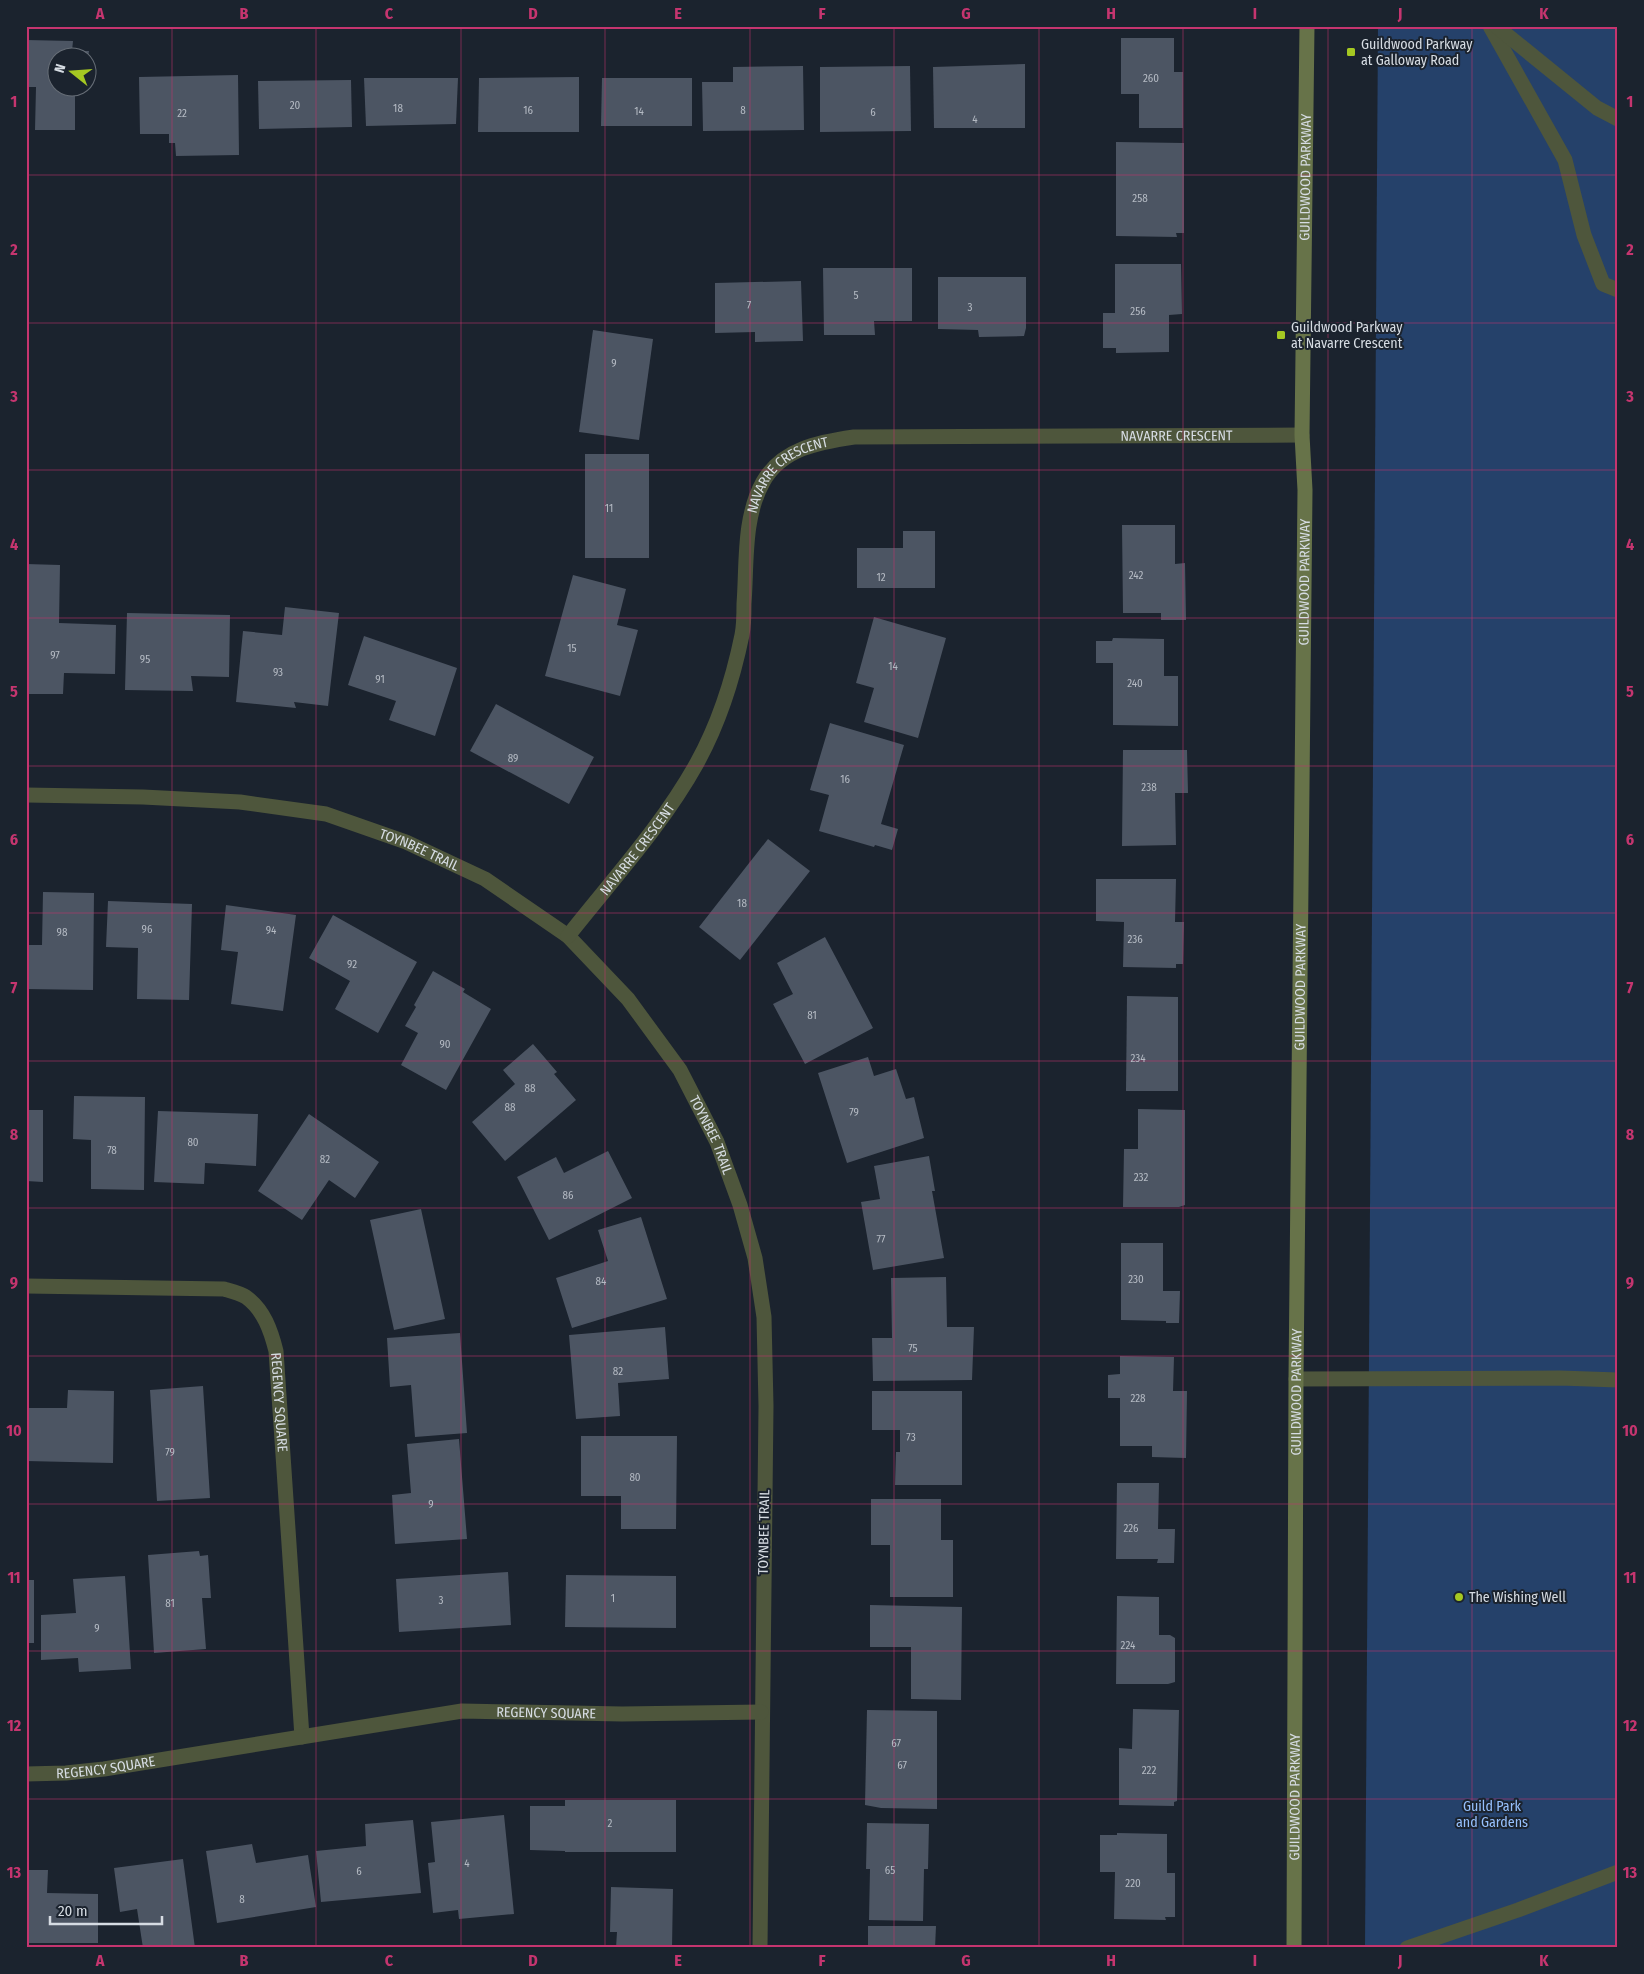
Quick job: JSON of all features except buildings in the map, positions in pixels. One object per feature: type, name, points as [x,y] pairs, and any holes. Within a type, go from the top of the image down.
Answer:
[{"type":"street","name":"GUILDWOOD PARKWAY","points":[[1294,1948],[1296,1379],[1304,500],[1302,435],[1307,26]]},
{"type":"street","points":[[1490,26],[1565,160],[1584,235],[1603,284],[1618,290]]},
{"type":"street","points":[[1496,26],[1597,108],[1618,119]]},
{"type":"street","name":"NAVARRE CRESCENT","points":[[568,936],[650,833],[682,789],[698,762],[714,728],[731,682],[743,632],[749,528],[754,501],[764,481],[777,463],[798,450],[821,442],[854,437],[1302,435]]},
{"type":"street","name":"TOYNBEE TRAIL","points":[[26,794],[240,802],[326,814],[406,842],[485,879],[568,936],[628,999],[680,1070],[717,1142],[740,1205],[755,1258],[764,1318],[760,1948]]},
{"type":"street","name":"REGENCY SQUARE","points":[[26,1286],[224,1289],[245,1296],[259,1310],[267,1322],[276,1351],[302,1737]]},
{"type":"street","points":[[1296,1379],[1560,1378],[1618,1380]]},
{"type":"street","name":"REGENCY SQUARE","points":[[26,1774],[66,1773],[104,1769],[462,1711],[622,1714],[761,1712]]},
{"type":"street","points":[[1408,1948],[1518,1910],[1618,1872]]},
{"type":"green space","name":"Guild Park and Gardens","points":[[1378,26],[1618,26],[1618,1948],[1365,1948]]},
{"type":"place","name":"Guildwood Parkway at Galloway Road","points":[[1351,52]]},
{"type":"place","name":"Guildwood Parkway at Navarre Crescent","points":[[1281,335]]},
{"type":"place","name":"The Wishing Well","points":[[1459,1597]]}]
